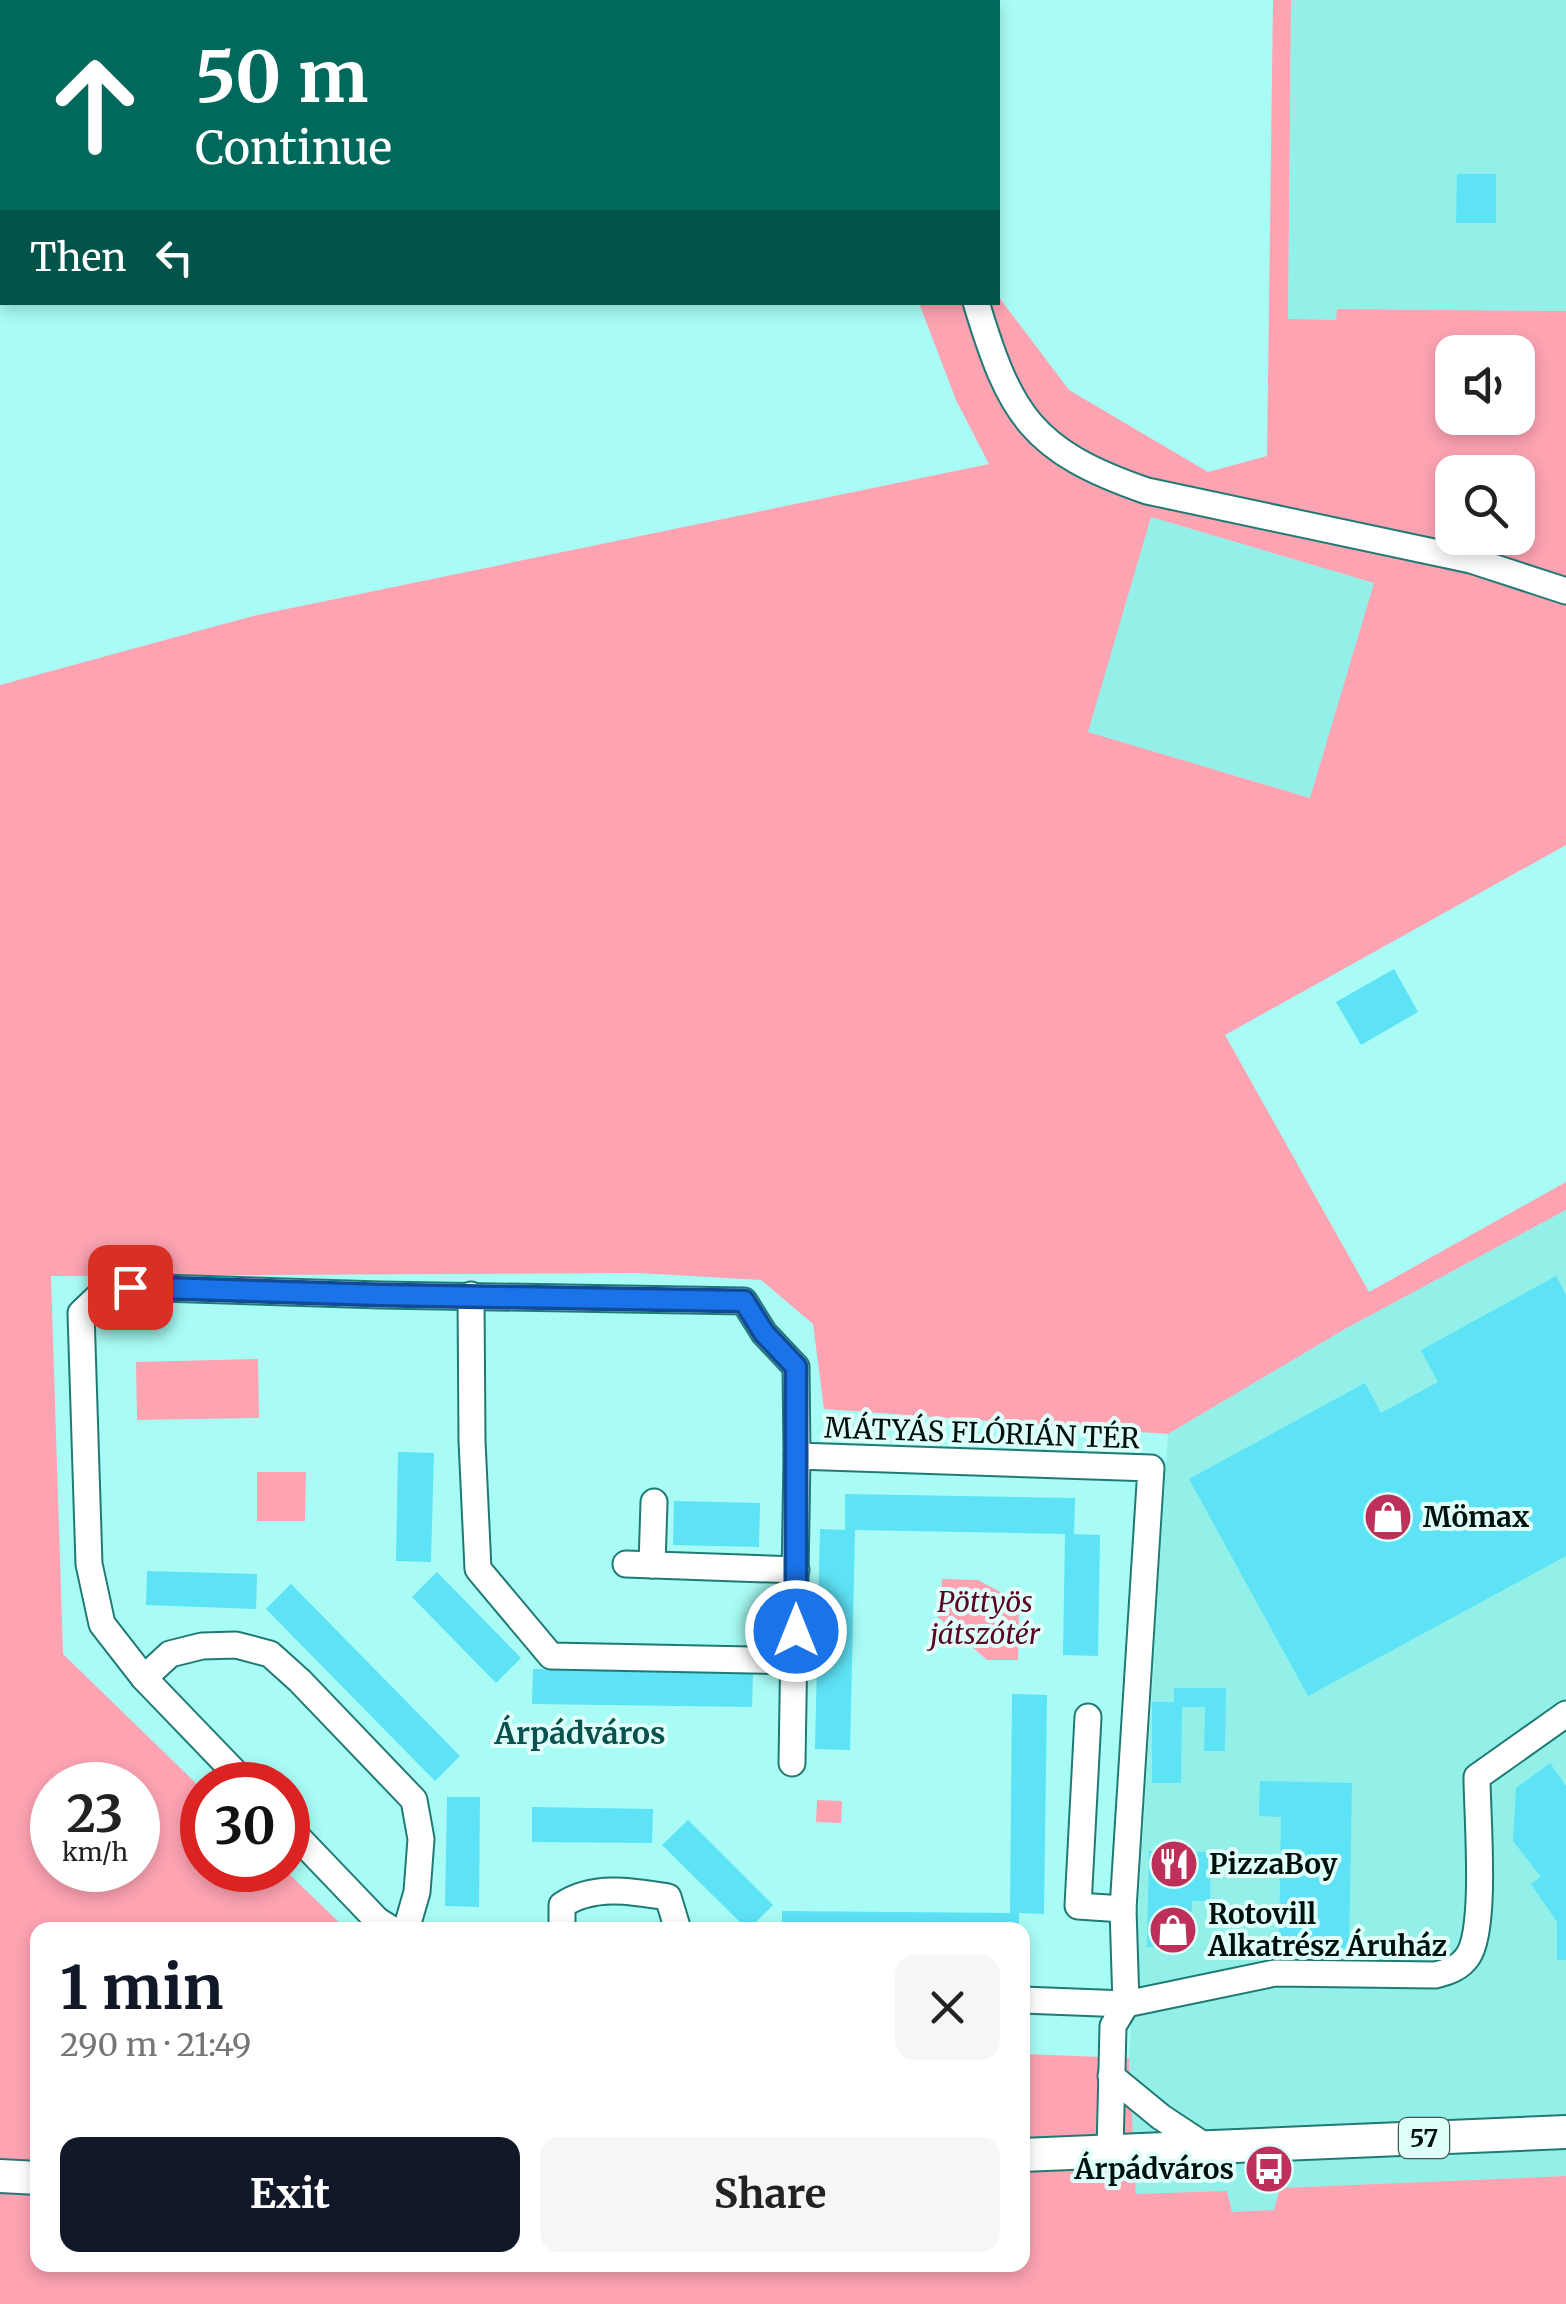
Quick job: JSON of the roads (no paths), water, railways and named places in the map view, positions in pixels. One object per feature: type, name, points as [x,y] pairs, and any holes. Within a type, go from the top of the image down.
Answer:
[{"type":"main road","name":"57","points":[[1030,2155],[1566,2132]]},
{"type":"main road","points":[[0,2176],[30,2178]]},
{"type":"street","points":[[977,305],[996,368],[1025,419],[1058,451],[1113,479],[1147,491],[1471,560],[1566,591]]},
{"type":"street","points":[[225,1762],[144,1678],[102,1624],[89,1564],[81,1313],[102,1293],[130,1287],[744,1301],[764,1333],[796,1367],[797,1456]]},
{"type":"street","points":[[471,1295],[478,1569],[551,1656],[795,1661]]},
{"type":"street","name":"MÁTYÁS FLÓRIÁN TÉR","points":[[792,1763],[797,1456],[1151,1468],[1124,1909]]},
{"type":"street","points":[[652,1565],[654,1502]]},
{"type":"street","points":[[626,1564],[796,1570]]},
{"type":"street","points":[[144,1678],[170,1654],[202,1646],[236,1646],[270,1654],[300,1681],[414,1800],[421,1839],[418,1892],[409,1922]]},
{"type":"street","points":[[1030,2000],[1126,2004],[1275,1973],[1435,1975],[1458,1967],[1470,1954],[1478,1930],[1477,1777],[1566,1714]]},
{"type":"street","points":[[1088,1717],[1078,1906],[1124,1909],[1126,2004],[1112,2026],[1110,2151]]},
{"type":"street","points":[[310,1850],[380,1922]]},
{"type":"street","points":[[562,1922],[562,1905],[578,1894],[628,1890],[668,1896],[676,1922]]},
{"type":"street","points":[[1111,2076],[1161,2117],[1208,2148]]},
{"type":"place","name":"Mömax","points":[[1388,1517]]},
{"type":"place","name":"PizzaBoy","points":[[1174,1864]]},
{"type":"place","name":"Rotovill Alkatrész Áruház","points":[[1173,1930]]},
{"type":"place","name":"Árpádváros","points":[[1269,2169]]},
{"type":"district","name":"Árpádváros","points":[[580,1733]]},
{"type":"park label","name":"Pöttyös játszótér","points":[[985,1618]]}]
